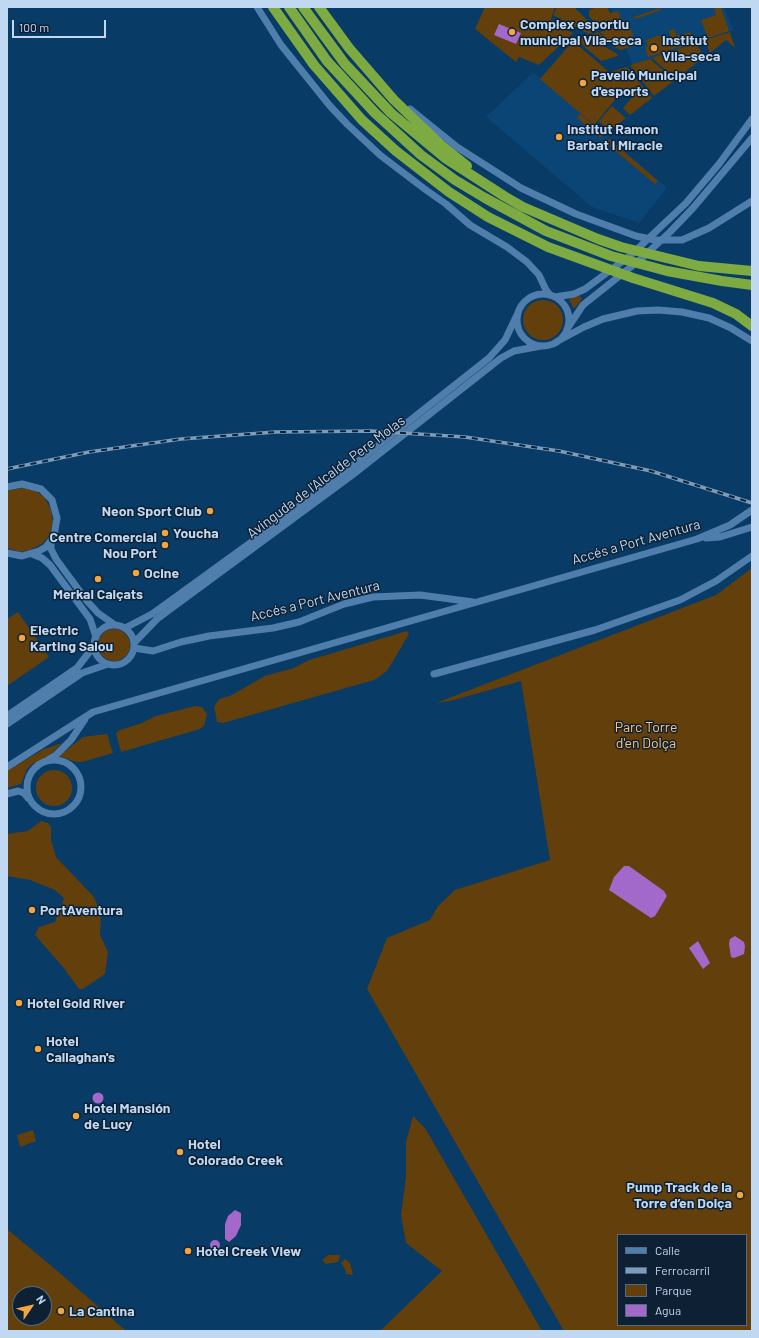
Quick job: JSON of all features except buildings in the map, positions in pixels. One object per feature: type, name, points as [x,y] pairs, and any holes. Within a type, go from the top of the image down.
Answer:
[{"type":"highway","points":[[273,7],[314,65],[362,120],[431,180],[488,217],[528,238],[569,256],[632,278],[713,303],[736,314],[752,326]]},
{"type":"highway","points":[[289,7],[343,79],[375,113],[421,154],[455,180],[504,210],[567,240],[611,256],[654,268],[752,285]]},
{"type":"highway","points":[[303,7],[329,44],[358,79],[408,129],[464,172],[523,207],[598,239],[621,247],[692,264],[752,271]]},
{"type":"highway","points":[[319,7],[349,48],[394,100],[442,146],[472,170],[513,197],[523,207]]},
{"type":"highway","points":[[333,87],[408,150],[421,154]]},
{"type":"street","points":[[257,7],[282,45],[314,86],[361,138],[399,170],[446,204],[470,225],[508,247],[539,274],[542,282],[552,296],[560,300],[567,311],[569,323],[567,329],[565,334],[556,342]]},
{"type":"street","points":[[381,84],[442,136],[499,175],[545,200],[624,233],[655,240],[682,240],[709,228],[752,201]]},
{"type":"street","points":[[534,295],[552,296],[580,292],[631,255],[686,203],[719,164],[752,120]]},
{"type":"street","points":[[567,329],[583,305],[642,258],[670,232],[693,208],[752,138]]},
{"type":"street","points":[[542,282],[539,291],[521,305],[517,315],[518,329],[522,336],[534,344],[541,346],[556,342],[584,327],[608,317],[637,311],[658,310],[682,312],[708,318],[731,328],[752,341]]},
{"type":"street","name":"Avinguda de l'Alcalde Pere Molas","points":[[125,628],[152,614],[387,439],[495,352],[506,340],[517,315]]},
{"type":"street","name":"Avinguda de l'Alcalde Pere Molas","points":[[134,646],[150,625],[398,440],[508,353],[541,346]]},
{"type":"street","points":[[7,487],[16,484],[32,485],[48,495],[55,506],[58,518],[56,530],[51,541],[46,547],[32,554],[22,556],[7,553]]},
{"type":"street","name":"Accés a Port Aventura","points":[[7,767],[93,712],[697,539],[730,525],[750,511]]},
{"type":"street","points":[[697,539],[720,537],[752,527]]},
{"type":"street","points":[[7,724],[82,673],[108,664],[118,665],[124,663],[131,656],[134,646],[130,633],[125,628],[115,625],[98,614],[87,601],[56,559],[51,549],[51,541]]},
{"type":"street","points":[[7,716],[77,668],[94,646],[96,636],[90,619],[50,565],[42,558],[32,554]]},
{"type":"street","points":[[434,674],[595,630],[680,600],[716,581],[752,556]]},
{"type":"street","name":"Accés a Port Aventura","points":[[134,646],[152,651],[203,637],[273,628],[299,622],[344,604],[373,597],[414,595],[466,601],[481,601]]},
{"type":"street","points":[[96,636],[104,628],[115,625]]},
{"type":"street","points":[[94,646],[97,656],[108,664]]},
{"type":"street","points":[[29,798],[27,781],[32,770],[42,762],[53,757],[71,740],[86,717]]},
{"type":"street","points":[[7,794],[18,791],[26,794],[40,811],[54,815],[66,812],[72,807],[80,795],[80,780],[72,767],[58,760],[42,762]]},
{"type":"shaded area","name":"Institut Vila-seca","points":[[610,7],[724,7],[733,30],[633,66]]},
{"type":"shaded area","name":"Institut Ramon Barbat i Miracle","points":[[533,72],[667,188],[639,223],[592,207],[486,117]]},
{"type":"green space","name":"Complex esportiu municipal Vila-seca","points":[[485,7],[555,7],[551,19],[555,21],[554,23],[573,33],[539,65],[519,57],[516,62],[475,29]]},
{"type":"green space","points":[[557,7],[574,7],[598,31],[589,34],[553,15]]},
{"type":"green space","points":[[597,7],[607,7],[610,13],[618,11],[622,21],[600,29],[589,16],[589,10]]},
{"type":"green space","points":[[721,7],[729,31],[708,38],[701,20],[716,15],[714,8]]},
{"type":"green space","points":[[660,8],[661,10],[635,19],[634,17]]},
{"type":"green space","points":[[628,22],[636,45],[621,50],[614,47],[600,32]]},
{"type":"green space","points":[[674,29],[677,36],[690,32],[696,42],[648,57],[645,47],[648,46],[646,40],[660,35],[662,41],[671,38],[669,31]]},
{"type":"green space","points":[[598,32],[609,42],[608,44],[591,35]]},
{"type":"green space","points":[[730,32],[735,48],[726,40],[710,53],[705,40]]},
{"type":"green space","points":[[583,35],[616,53],[618,56],[601,61],[580,43]]},
{"type":"green space","name":"Pavelló Municipal d'esports","points":[[573,41],[609,72],[627,67],[652,98],[630,115],[623,108],[633,96],[624,89],[594,125],[540,79]]},
{"type":"green space","points":[[696,43],[704,57],[676,79],[652,58]]},
{"type":"green space","points":[[650,59],[675,80],[654,96],[630,65]]},
{"type":"green space","points":[[612,106],[626,118],[609,131],[599,121]]},
{"type":"green space","points":[[580,114],[604,134],[600,138],[577,118]]},
{"type":"green space","points":[[609,139],[658,181],[655,184],[606,143]]},
{"type":"green space","points":[[580,296],[582,299],[574,309],[569,299]]},
{"type":"green space","points":[[547,300],[554,303],[560,309],[563,320],[562,328],[554,337],[547,340],[539,340],[532,337],[524,328],[523,316],[526,309],[535,301]]},
{"type":"green space","points":[[22,488],[36,491],[45,498],[51,510],[53,523],[49,536],[42,544],[30,550],[20,552],[7,548],[7,491]]},
{"type":"green space","name":"Parc Torre d'en Dolça","points":[[752,568],[752,1331],[564,1331],[367,989],[387,938],[430,920],[438,906],[455,890],[550,860],[521,681],[454,700],[436,703],[716,595]]},
{"type":"green space","name":"Electric Karting Salou","points":[[18,612],[49,657],[7,686],[7,619]]},
{"type":"green space","points":[[114,629],[123,632],[127,636],[130,645],[127,654],[123,658],[114,661],[105,658],[101,654],[98,645],[101,636],[105,632]]},
{"type":"green space","points":[[407,631],[409,634],[387,671],[374,680],[223,723],[217,722],[214,707],[219,699],[230,696],[265,676],[294,668],[309,660]]},
{"type":"green space","points":[[195,706],[202,707],[207,714],[204,726],[200,729],[121,752],[116,733],[120,730],[142,723],[156,716]]},
{"type":"green space","points":[[107,734],[113,753],[82,762],[76,762],[59,756],[83,737]]},
{"type":"green space","points":[[62,743],[49,756],[32,764],[27,769],[21,784],[7,788],[7,771],[44,749]]},
{"type":"green space","points":[[54,770],[67,775],[72,788],[67,801],[54,806],[41,801],[36,788],[41,775]]},
{"type":"green space","points":[[41,821],[48,823],[51,827],[51,840],[56,857],[94,897],[101,914],[100,935],[108,952],[105,974],[83,989],[79,989],[63,967],[35,935],[39,927],[55,922],[64,898],[55,890],[30,880],[7,876],[7,834],[28,831]]},
{"type":"green space","points":[[413,1116],[425,1128],[542,1331],[380,1331],[442,1271],[406,1243],[401,1215],[406,1177],[406,1142]]},
{"type":"green space","points":[[33,1130],[36,1141],[20,1147],[17,1135]]},
{"type":"green space","points":[[7,1229],[61,1274],[126,1331],[7,1331]]},
{"type":"green space","points":[[329,1255],[340,1255],[338,1262],[326,1264],[322,1260]]},
{"type":"green space","points":[[345,1259],[350,1263],[353,1275],[346,1274],[341,1263]]},
{"type":"water","points":[[499,24],[521,33],[516,44],[494,35]]},
{"type":"water","points":[[624,866],[629,866],[664,891],[667,896],[655,916],[651,918],[609,890],[614,877]]},
{"type":"water","points":[[735,936],[744,942],[745,946],[744,954],[734,958],[731,957],[729,944],[730,939]]},
{"type":"water","points":[[698,941],[710,963],[703,969],[689,948]]},
{"type":"water","points":[[96,1093],[100,1093],[102,1094],[102,1102],[96,1103],[93,1100],[93,1096]]},
{"type":"water","points":[[235,1210],[241,1213],[241,1225],[236,1236],[229,1242],[225,1239],[225,1224],[228,1216]]},
{"type":"water","points":[[213,1240],[217,1240],[219,1241],[219,1249],[213,1250],[210,1247],[210,1243]]},
{"type":"railway","points":[[7,469],[89,452],[181,439],[276,432],[371,431],[465,437],[559,451],[651,471],[752,503]]},
{"type":"place","name":"Complex esportiu municipal Vila-seca","points":[[512,32]]},
{"type":"place","name":"Institut Vila-seca","points":[[654,48]]},
{"type":"place","name":"Pavelló Municipal d'esports","points":[[583,83]]},
{"type":"place","name":"Institut Ramon Barbat i Miracle","points":[[559,137]]},
{"type":"place","name":"Neon Sport Club","points":[[210,511]]},
{"type":"place","name":"Youcha","points":[[165,533]]},
{"type":"place","name":"Centre Comercial Nou Port","points":[[165,545]]},
{"type":"place","name":"Ocine","points":[[136,573]]},
{"type":"place","name":"Merkal Calçats","points":[[98,579]]},
{"type":"place","name":"Electric Karting Salou","points":[[22,638]]},
{"type":"place","name":"PortAventura","points":[[32,910]]},
{"type":"place","name":"Hotel Gold River","points":[[19,1003]]},
{"type":"place","name":"Hotel Callaghan's","points":[[38,1049]]},
{"type":"place","name":"Hotel Mansión de Lucy","points":[[76,1116]]},
{"type":"place","name":"Hotel Colorado Creek","points":[[180,1152]]},
{"type":"place","name":"Pump Track de la Torre d’en Dolça","points":[[740,1195]]},
{"type":"place","name":"Hotel Creek View","points":[[188,1251]]},
{"type":"place","name":"La Cantina","points":[[61,1311]]}]
